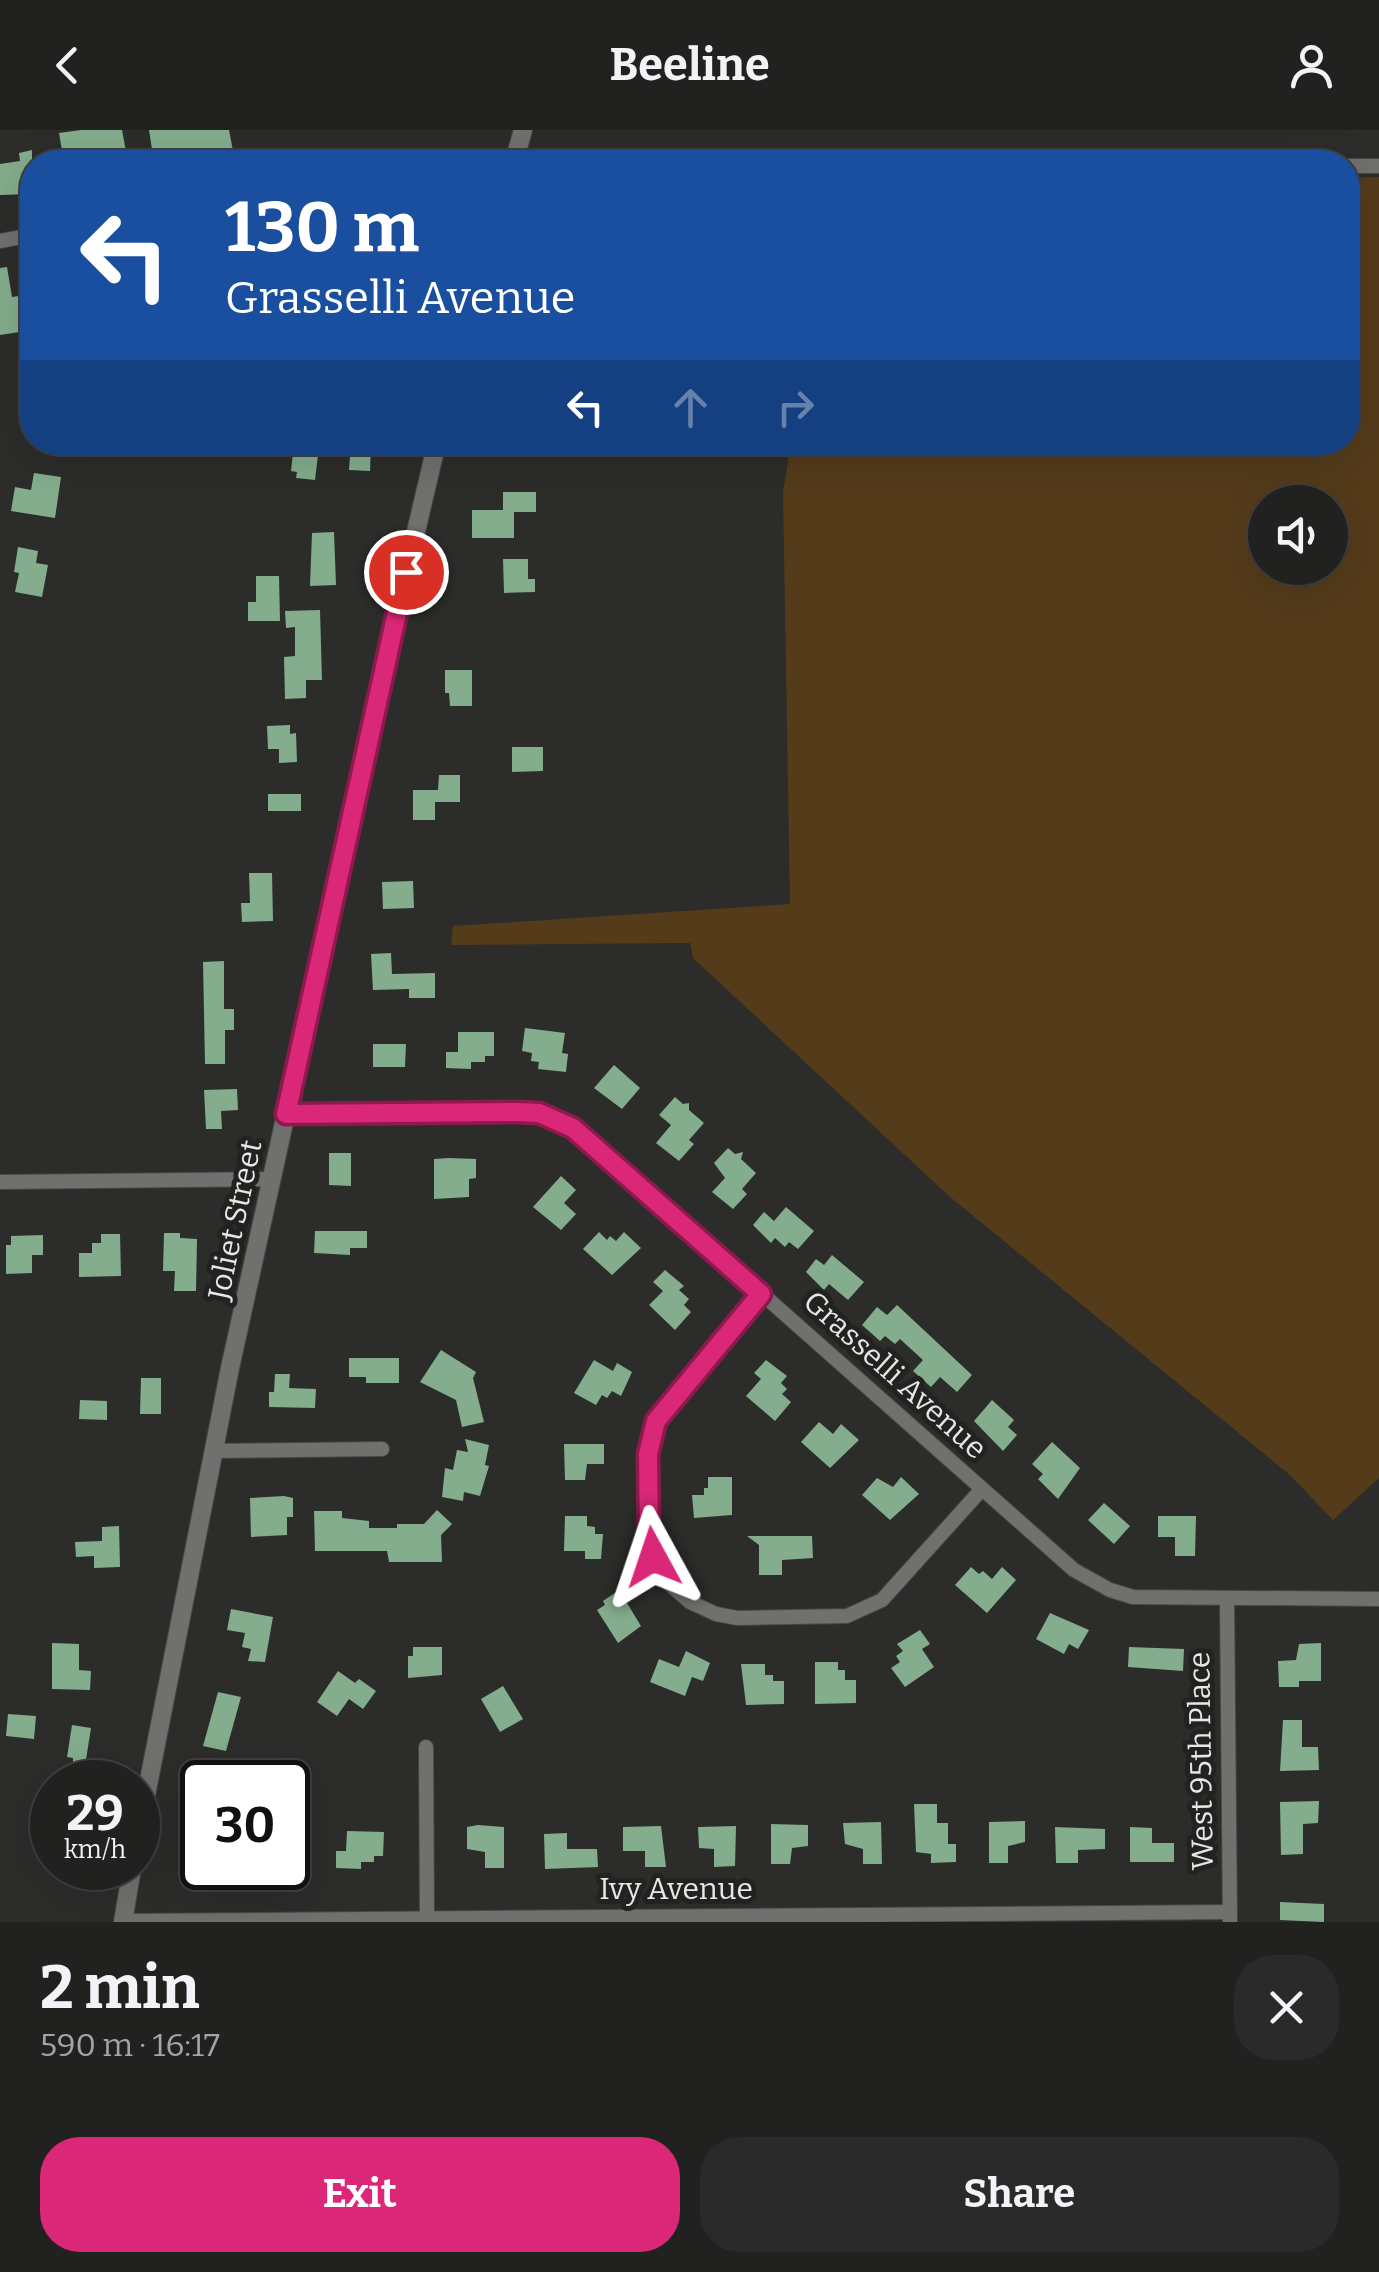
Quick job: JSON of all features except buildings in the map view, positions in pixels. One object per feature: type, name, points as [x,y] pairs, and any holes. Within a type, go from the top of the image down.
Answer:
[{"type":"street","name":"Joliet Street","points":[[153,1760],[213,1451],[386,655],[434,455]]},
{"type":"street","name":"Grasselli Avenue","points":[[286,1114],[517,1112],[558,1119],[573,1128],[1074,1570],[1110,1590],[1143,1598],[1379,1598]]},
{"type":"street","points":[[0,1182],[272,1179]]},
{"type":"street","points":[[761,1294],[656,1421],[648,1454],[649,1540],[653,1557],[668,1583],[690,1602],[737,1618],[846,1616],[882,1600],[982,1489]]},
{"type":"street","points":[[213,1451],[382,1449]]},
{"type":"street","name":"West 95th Place","points":[[1227,1599],[1230,1917]]},
{"type":"street","points":[[426,1747],[426,1918]]},
{"type":"street","points":[[123,1921],[128,1890]]},
{"type":"street","name":"Ivy Avenue","points":[[123,1921],[1230,1917]]},
{"type":"shaded area","points":[[1379,177],[1379,1478],[1333,1520],[1290,1475],[950,1197],[693,958],[690,943],[451,945],[453,926],[790,904],[783,492],[789,455],[1360,455],[1360,178]]},
{"type":"route","points":[[406,572],[286,1114],[517,1112],[558,1119],[761,1294],[656,1421],[648,1454],[649,1540],[653,1557]]}]
